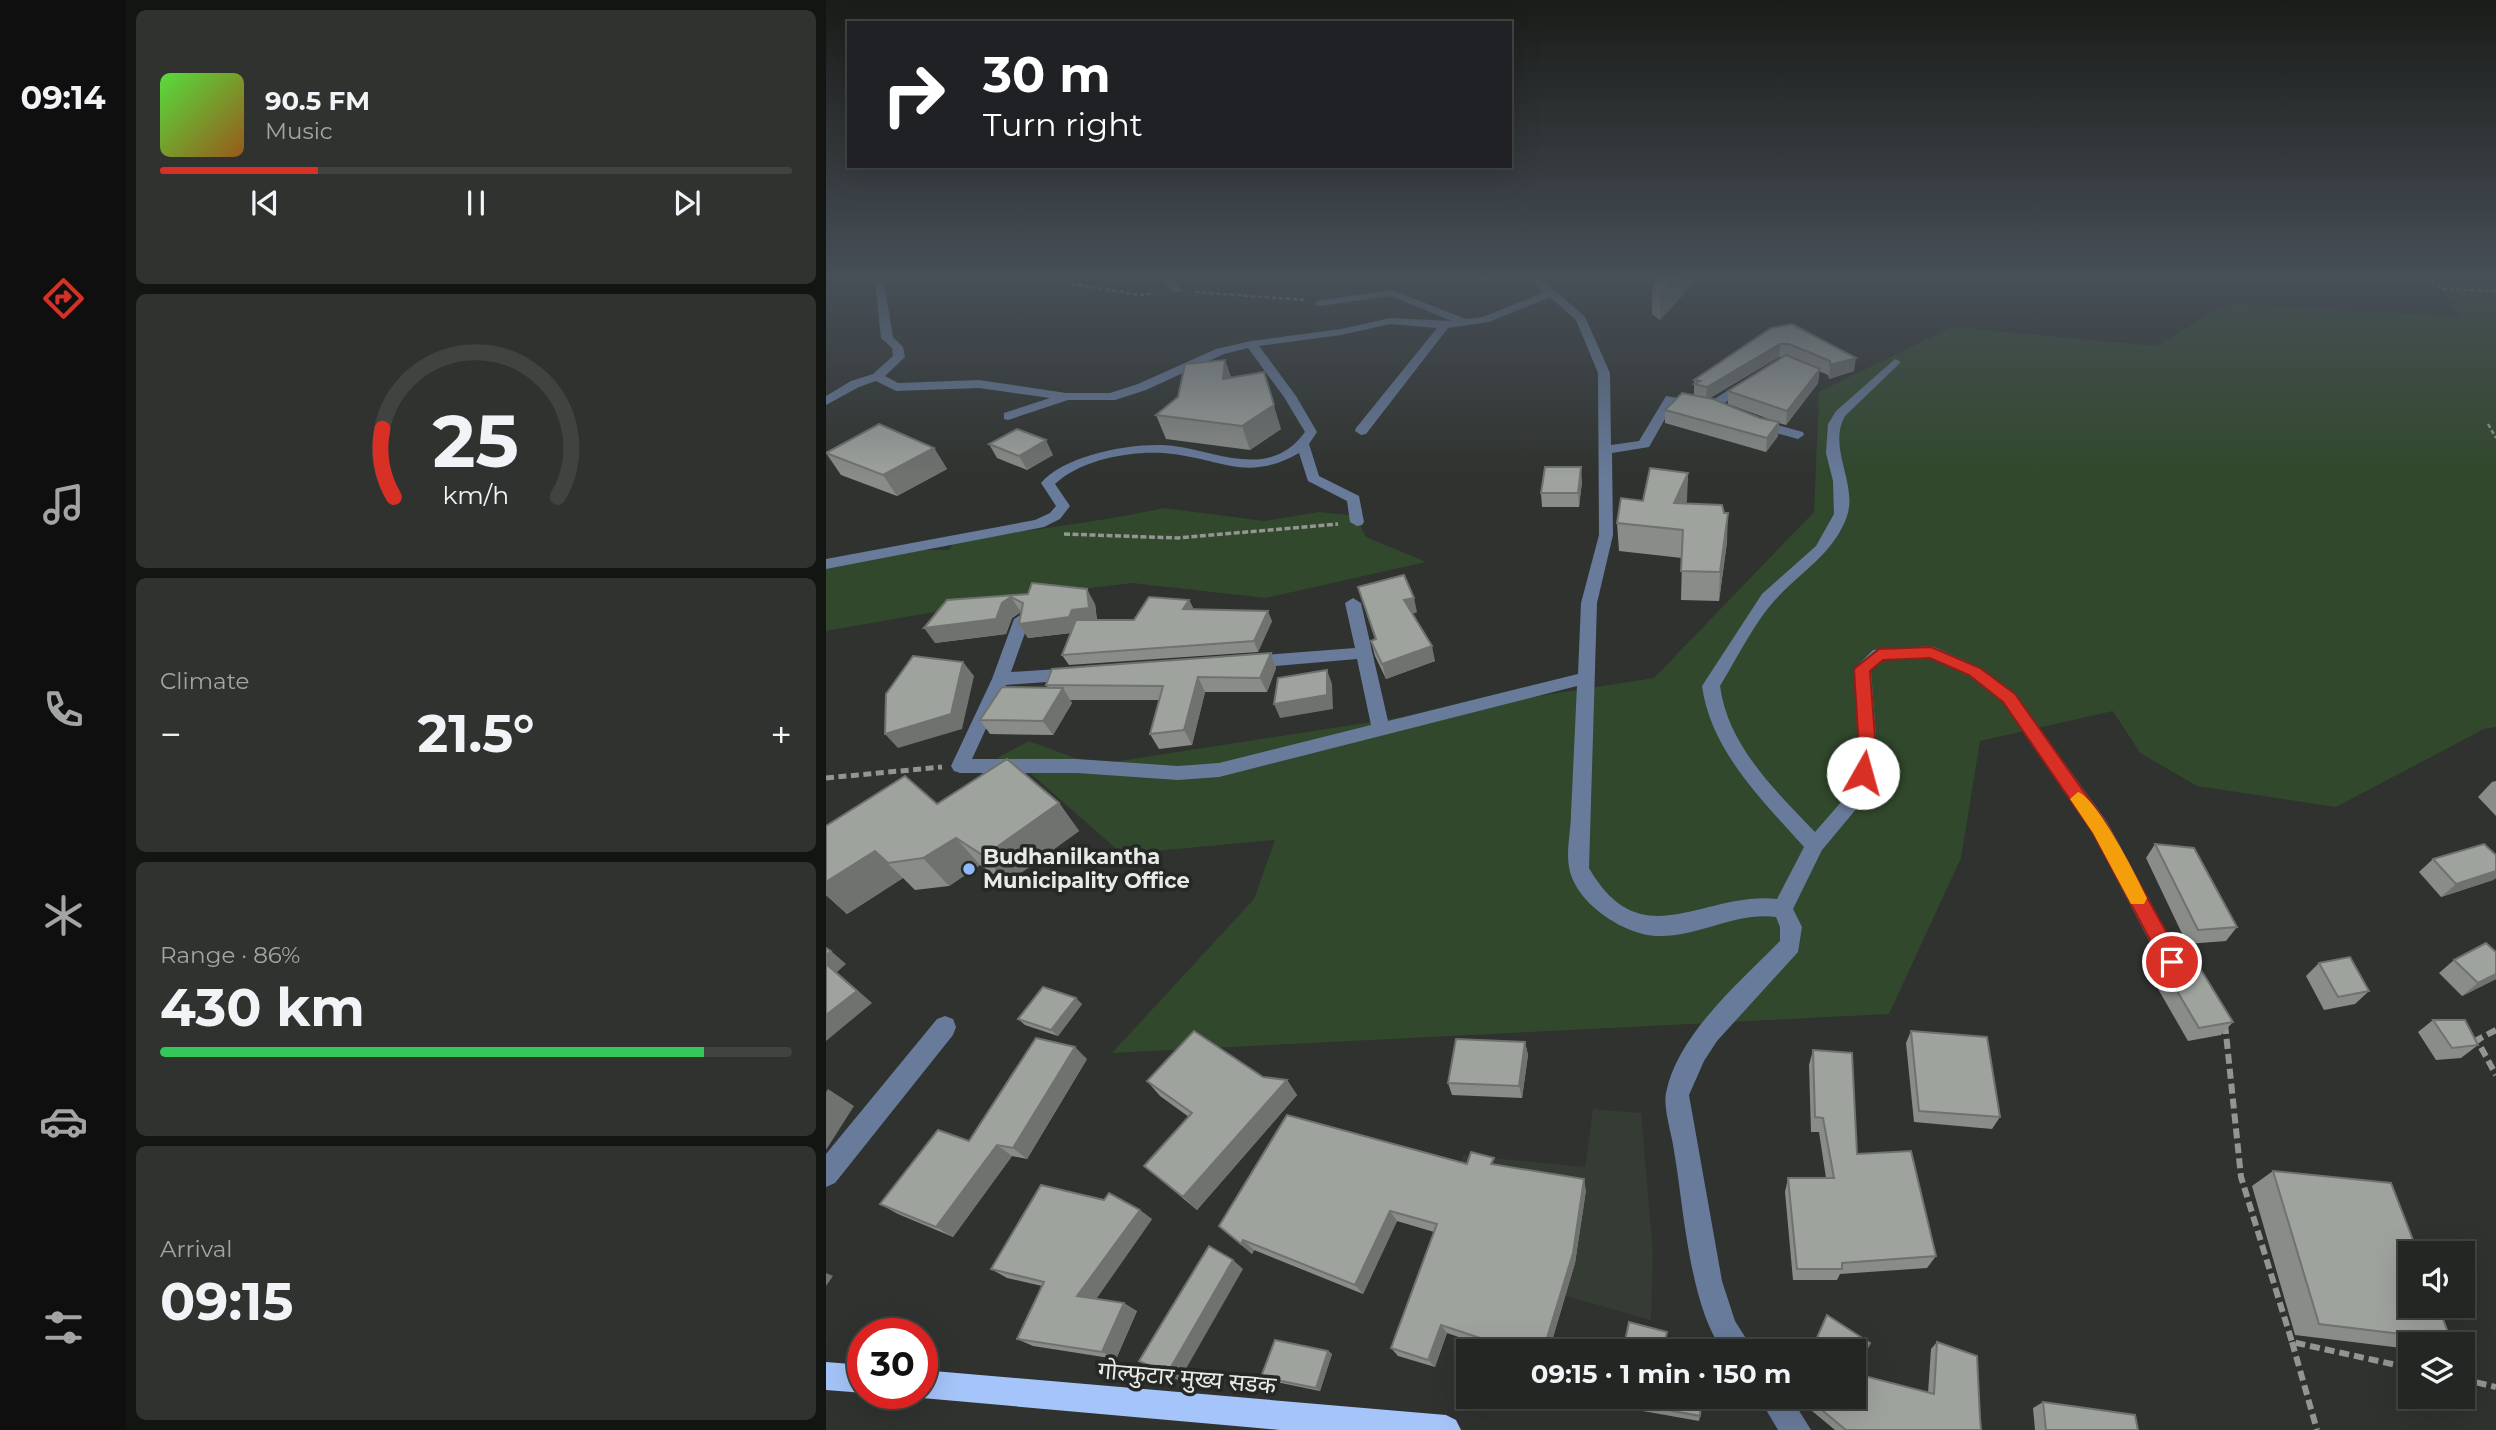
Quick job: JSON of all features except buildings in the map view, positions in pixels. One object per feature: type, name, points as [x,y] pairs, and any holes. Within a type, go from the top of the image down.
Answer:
[{"type":"main road","points":[[826,1376],[847,1378]]},
{"type":"main road","name":"गोल्फुटार मुख्य सडक","points":[[938,1385],[1446,1430]]},
{"type":"street","points":[[826,401],[855,384],[877,377],[899,357],[893,344]]},
{"type":"street","points":[[826,564],[1039,524],[1055,516],[1063,506],[1048,483],[1054,475],[1080,463],[1163,449],[1248,465],[1284,456],[1303,445],[1311,432],[1290,396],[1251,344],[1220,351],[1142,387],[1111,397],[1067,396],[979,384],[896,387],[877,377]]},
{"type":"street","points":[[1361,431],[1430,344]]},
{"type":"street","points":[[1592,344],[1604,373],[1606,535],[1589,603],[1579,868],[1588,887],[1626,920],[1651,927],[1685,925],[1766,904],[1783,909],[1791,927],[1790,945],[1697,1048],[1682,1075],[1677,1095],[1709,1281],[1724,1329],[1731,1339]]},
{"type":"street","points":[[1815,845],[1749,774],[1711,701],[1711,686],[1768,598],[1822,549],[1841,514],[1840,481],[1833,453],[1834,424],[1840,414],[1895,362]]},
{"type":"street","points":[[1713,405],[1759,376]]},
{"type":"street","points":[[1008,416],[1067,396]]},
{"type":"street","points":[[1605,450],[1644,444],[1670,399],[1713,405],[1798,436]]},
{"type":"street","points":[[1303,445],[1313,478],[1354,499],[1357,522]]},
{"type":"street","points":[[1353,603],[1381,729]]},
{"type":"street","points":[[1022,620],[1000,678],[960,766],[1077,766],[1178,773],[1220,770],[1586,677]]},
{"type":"street","points":[[1783,909],[1815,845],[1858,796],[1868,750],[1862,669],[1879,654],[1931,652],[1975,671],[2009,698],[2100,828],[2172,962]]},
{"type":"street","points":[[1241,662],[1364,653]]},
{"type":"street","points":[[1000,678],[1093,673]]},
{"type":"street","points":[[826,1174],[945,1027]]},
{"type":"street","points":[[1781,1409],[1796,1430]]},
{"type":"path","points":[[2488,424],[2496,438]]},
{"type":"path","points":[[1060,534],[1178,538],[1357,522]]},
{"type":"path","points":[[826,778],[960,766]]},
{"type":"path","points":[[2221,1019],[2228,1030],[2241,1177],[2317,1430]]},
{"type":"path","points":[[2496,1030],[2477,1040],[2496,1075]]},
{"type":"path","points":[[2292,1342],[2398,1365]]},
{"type":"path","points":[[2475,1382],[2496,1387]]},
{"type":"shaded area","points":[[1593,1109],[1641,1113],[1653,1251],[1651,1320],[1435,1259],[1463,1155],[1585,1167]]},
{"type":"green space","points":[[1918,344],[2156,346],[2160,344],[2496,344],[2496,727],[2484,729],[2336,807],[2197,786],[2140,753],[2113,711],[1980,741],[1961,858],[1889,1014],[1112,1053],[1254,899],[1275,840],[1122,854],[1020,764],[997,758],[1029,741],[1094,765],[1654,678],[1814,512],[1819,392]]},
{"type":"green space","points":[[1164,508],[1264,521],[1319,512],[1356,516],[1366,537],[1426,562],[1266,598],[1132,583],[1025,596],[826,631],[826,568],[907,550],[949,550],[954,542]]},
{"type":"slow traffic","points":[[2078,799],[2100,828],[2138,898]]},
{"type":"place","name":"Budhanilkantha Municipality Office","points":[[969,869]]},
{"type":"route","points":[[1863,773],[1868,750],[1862,669],[1879,654],[1931,652],[1975,671],[2009,698],[2035,740],[2100,828],[2172,962]]}]
